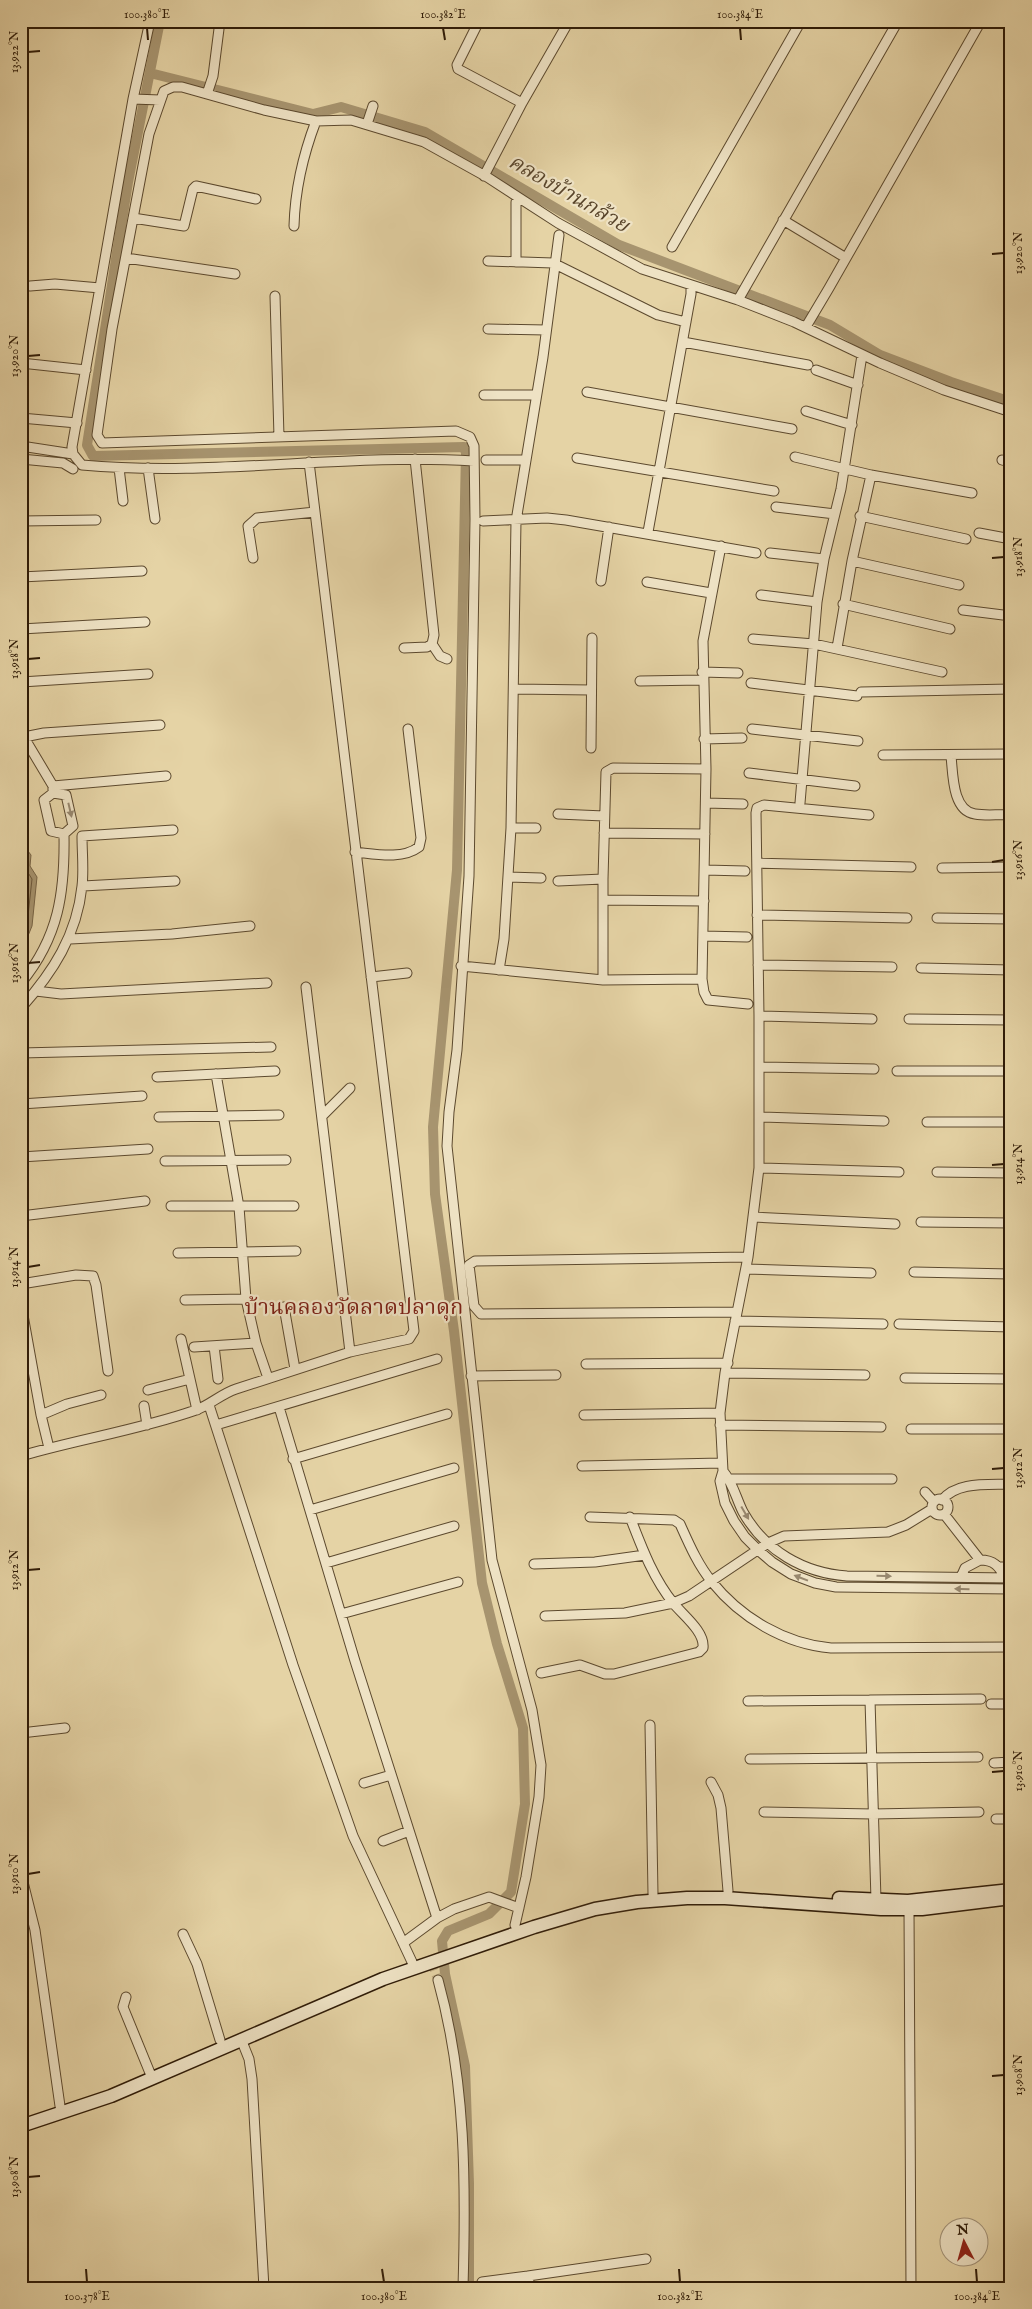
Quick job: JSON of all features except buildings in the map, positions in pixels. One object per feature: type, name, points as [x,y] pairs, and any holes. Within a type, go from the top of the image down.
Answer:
[{"type":"street","points":[[150,21],[100,288],[72,447],[73,454],[82,464],[119,468],[234,466],[309,462],[473,461]]},
{"type":"street","points":[[208,92],[213,76],[220,21]]},
{"type":"street","points":[[479,21],[457,65],[458,69],[522,103]]},
{"type":"street","points":[[485,174],[522,103],[569,21]]},
{"type":"street","points":[[672,247],[801,21]]},
{"type":"street","points":[[740,298],[898,21]]},
{"type":"street","points":[[805,325],[846,258],[981,21]]},
{"type":"street","points":[[516,1928],[539,1797],[540,1765],[532,1710],[492,1560],[448,1146],[448,1112],[459,1024],[461,966],[470,859],[475,519],[474,446],[470,437],[456,431],[102,443],[96,435],[112,329],[149,134],[160,100],[164,91],[173,87],[182,87],[208,92],[264,110],[316,121],[351,120],[368,123],[424,142],[485,174],[558,223],[642,269],[740,298],[805,325],[862,355],[944,390],[1011,412]]},
{"type":"street","points":[[135,100],[160,100]]},
{"type":"street","points":[[368,123],[372,107]]},
{"type":"street","points":[[294,226],[295,202],[300,176],[316,121]]},
{"type":"street","points":[[134,218],[184,226],[192,189],[196,186],[256,199]]},
{"type":"street","points":[[516,202],[516,262]]},
{"type":"street","points":[[783,220],[846,258]]},
{"type":"street","points":[[499,970],[504,939],[510,828],[516,521],[546,330],[558,235]]},
{"type":"street","points":[[126,258],[235,274]]},
{"type":"street","points":[[488,261],[553,263],[658,315],[686,322]]},
{"type":"street","points":[[30,286],[55,284],[100,288]]},
{"type":"street","points":[[648,532],[672,407],[691,285]]},
{"type":"street","points":[[275,296],[279,437]]},
{"type":"street","points":[[488,329],[546,330]]},
{"type":"street","points":[[683,342],[812,368],[858,385]]},
{"type":"street","points":[[800,803],[817,602],[824,559],[844,470],[862,355]]},
{"type":"street","points":[[21,363],[86,370]]},
{"type":"street","points":[[587,392],[792,429]]},
{"type":"street","points":[[484,394],[536,395]]},
{"type":"street","points":[[806,411],[852,425]]},
{"type":"street","points":[[21,418],[77,423]]},
{"type":"street","points":[[21,446],[73,454]]},
{"type":"street","points":[[795,457],[844,470],[972,493]]},
{"type":"street","points":[[577,458],[774,491]]},
{"type":"street","points":[[21,459],[63,463],[72,469]]},
{"type":"street","points":[[415,460],[434,635],[432,644],[440,656],[447,660]]},
{"type":"street","points":[[486,460],[525,460]]},
{"type":"street","points":[[21,1456],[147,1425],[197,1410],[209,1405],[223,1394],[350,1352],[409,1339],[414,1331],[309,462]]},
{"type":"street","points":[[119,468],[123,501]]},
{"type":"street","points":[[148,468],[155,519]]},
{"type":"street","points":[[837,648],[843,604],[870,475]]},
{"type":"street","points":[[776,507],[835,514]]},
{"type":"street","points":[[253,558],[248,526],[252,521],[257,518],[315,512]]},
{"type":"street","points":[[860,516],[966,539]]},
{"type":"street","points":[[483,521],[516,521],[547,518],[566,520],[648,532],[756,553]]},
{"type":"street","points":[[21,521],[96,520]]},
{"type":"street","points":[[601,580],[609,527]]},
{"type":"street","points":[[979,533],[1011,540]]},
{"type":"street","points":[[721,546],[703,641],[702,676],[706,803],[702,979],[704,992],[708,1000],[748,1004]]},
{"type":"street","points":[[770,553],[824,559]]},
{"type":"street","points":[[852,560],[959,585]]},
{"type":"street","points":[[21,576],[142,572]]},
{"type":"street","points":[[647,582],[711,593]]},
{"type":"street","points":[[761,595],[817,602]]},
{"type":"street","points":[[843,604],[950,629]]},
{"type":"street","points":[[964,610],[1011,616]]},
{"type":"street","points":[[21,629],[144,622]]},
{"type":"street","points":[[591,748],[592,638]]},
{"type":"street","points":[[754,639],[837,648],[942,672]]},
{"type":"street","points":[[404,648],[427,647],[432,644]]},
{"type":"street","points":[[640,681],[738,673]]},
{"type":"street","points":[[21,682],[148,674]]},
{"type":"street","points":[[751,683],[859,694],[1011,689]]},
{"type":"street","points":[[514,689],[591,690]]},
{"type":"street","points":[[21,982],[32,970],[56,921],[62,896],[64,834],[73,826],[66,795],[53,789],[23,735],[160,725]]},
{"type":"street","points":[[355,852],[395,855],[408,853],[419,847],[421,838],[408,729]]},
{"type":"street","points":[[752,729],[858,741]]},
{"type":"street","points":[[704,739],[742,738]]},
{"type":"street","points":[[883,755],[951,756],[1011,754]]},
{"type":"street","points":[[951,756],[954,786],[957,796],[967,812],[974,814],[1011,815]]},
{"type":"street","points":[[603,980],[604,816],[605,777],[608,770],[613,768],[706,769]]},
{"type":"street","points":[[749,773],[855,786]]},
{"type":"street","points":[[64,834],[51,831],[44,800],[53,789],[166,776]]},
{"type":"street","points":[[706,803],[743,804]]},
{"type":"street","points":[[869,815],[759,806],[756,813],[759,1168],[748,1257],[725,1373],[720,1413],[725,1503],[745,1537],[758,1550],[791,1574],[815,1583],[836,1587],[1011,1589]]},
{"type":"street","points":[[558,814],[604,816]]},
{"type":"street","points":[[510,828],[536,828]]},
{"type":"street","points":[[21,1008],[50,973],[70,938],[82,886],[82,836],[173,830]]},
{"type":"street","points":[[604,833],[705,834]]},
{"type":"street","points":[[757,863],[911,867]]},
{"type":"street","points":[[942,868],[1011,867]]},
{"type":"street","points":[[705,870],[745,871]]},
{"type":"street","points":[[508,877],[540,878]]},
{"type":"street","points":[[558,881],[603,880]]},
{"type":"street","points":[[82,886],[175,881]]},
{"type":"street","points":[[603,900],[704,901]]},
{"type":"street","points":[[757,915],[907,918]]},
{"type":"street","points":[[937,918],[1011,919]]},
{"type":"street","points":[[70,938],[172,934],[250,926]]},
{"type":"street","points":[[703,936],[747,937]]},
{"type":"street","points":[[461,966],[603,980],[702,979]]},
{"type":"street","points":[[758,966],[892,967]]},
{"type":"street","points":[[921,968],[1011,970]]},
{"type":"street","points":[[371,977],[407,973]]},
{"type":"street","points":[[36,992],[61,994],[267,983]]},
{"type":"street","points":[[306,987],[350,1352]]},
{"type":"street","points":[[759,1016],[872,1019]]},
{"type":"street","points":[[909,1019],[1011,1020]]},
{"type":"street","points":[[21,1053],[271,1047]]},
{"type":"street","points":[[759,1067],[874,1069]]},
{"type":"street","points":[[896,1070],[1011,1071]]},
{"type":"street","points":[[157,1077],[275,1071]]},
{"type":"street","points":[[216,1074],[239,1207],[246,1299],[256,1343],[268,1378]]},
{"type":"street","points":[[322,1116],[350,1088]]},
{"type":"street","points":[[21,1104],[142,1096]]},
{"type":"street","points":[[159,1117],[279,1115]]},
{"type":"street","points":[[759,1117],[884,1121]]},
{"type":"street","points":[[926,1122],[1011,1122]]},
{"type":"street","points":[[21,1157],[148,1149]]},
{"type":"street","points":[[165,1161],[286,1160]]},
{"type":"street","points":[[759,1168],[899,1172]]},
{"type":"street","points":[[937,1172],[1011,1173]]},
{"type":"street","points":[[21,1216],[145,1201]]},
{"type":"street","points":[[172,1206],[294,1206]]},
{"type":"street","points":[[753,1217],[894,1224]]},
{"type":"street","points":[[921,1222],[1011,1223]]},
{"type":"street","points":[[178,1253],[296,1251]]},
{"type":"street","points":[[748,1257],[475,1260],[469,1265],[474,1306],[481,1314],[736,1317],[883,1324]]},
{"type":"street","points":[[746,1269],[871,1273]]},
{"type":"street","points":[[914,1272],[1011,1274]]},
{"type":"street","points":[[21,1284],[76,1275],[93,1276],[96,1284],[108,1370]]},
{"type":"street","points":[[185,1300],[246,1299]]},
{"type":"street","points":[[21,1304],[41,1415],[49,1448]]},
{"type":"street","points":[[284,1307],[295,1370]]},
{"type":"street","points":[[899,1324],[1011,1327]]},
{"type":"street","points":[[182,1339],[197,1410]]},
{"type":"street","points":[[194,1347],[256,1343]]},
{"type":"street","points":[[214,1346],[218,1379]]},
{"type":"street","points":[[216,1425],[436,1359]]},
{"type":"street","points":[[586,1364],[728,1363]]},
{"type":"street","points":[[725,1373],[865,1375]]},
{"type":"street","points":[[471,1376],[556,1375]]},
{"type":"street","points":[[905,1378],[1011,1379]]},
{"type":"street","points":[[148,1390],[190,1379]]},
{"type":"street","points":[[41,1415],[67,1404],[101,1395]]},
{"type":"street","points":[[209,1405],[293,1665],[353,1836],[413,1965]]},
{"type":"street","points":[[144,1406],[147,1425]]},
{"type":"street","points":[[279,1406],[293,1459],[437,1918]]},
{"type":"street","points":[[584,1414],[720,1413]]},
{"type":"street","points":[[293,1459],[447,1414]]},
{"type":"street","points":[[720,1426],[881,1427]]},
{"type":"street","points":[[911,1429],[1011,1429]]},
{"type":"street","points":[[582,1466],[722,1467]]},
{"type":"street","points":[[310,1510],[454,1468]]},
{"type":"street","points":[[725,1480],[892,1479]]},
{"type":"street","points":[[725,1480],[744,1513],[768,1543],[796,1563],[828,1574],[1008,1578]]},
{"type":"street","points":[[545,1616],[625,1613],[673,1603],[689,1596],[768,1543],[784,1536],[793,1534],[888,1532],[906,1525],[936,1504],[946,1494],[958,1488],[1011,1484]]},
{"type":"street","points":[[925,1492],[936,1504],[938,1515],[944,1514]]},
{"type":"street","points":[[936,1504],[947,1506],[944,1514]]},
{"type":"street","points":[[944,1514],[980,1560]]},
{"type":"street","points":[[590,1517],[674,1520],[680,1524],[711,1582],[729,1600],[766,1628],[788,1640],[810,1646],[1011,1647]]},
{"type":"street","points":[[541,1674],[580,1665],[605,1674],[614,1674],[699,1652],[703,1648],[702,1636],[673,1603],[656,1579],[630,1517]]},
{"type":"street","points":[[326,1562],[454,1526]]},
{"type":"street","points":[[534,1564],[595,1562],[645,1555]]},
{"type":"street","points":[[961,1577],[970,1564],[980,1560],[994,1562],[1008,1578]]},
{"type":"street","points":[[1000,1567],[1011,1567]]},
{"type":"street","points":[[927,1577],[927,1588]]},
{"type":"street","points":[[342,1614],[458,1582]]},
{"type":"street","points":[[748,1701],[981,1699]]},
{"type":"street","points":[[870,1700],[876,1900]]},
{"type":"street","points":[[992,1704],[1011,1704]]},
{"type":"street","points":[[650,1725],[653,1894]]},
{"type":"street","points":[[21,1733],[65,1728]]},
{"type":"street","points":[[750,1758],[978,1757]]},
{"type":"street","points":[[994,1763],[1011,1762]]},
{"type":"street","points":[[364,1783],[391,1775]]},
{"type":"street","points":[[711,1782],[718,1795],[721,1808],[728,1891]]},
{"type":"street","points":[[764,1812],[873,1814],[979,1812]]},
{"type":"street","points":[[996,1819],[1011,1818]]},
{"type":"street","points":[[383,1840],[409,1831]]},
{"type":"street","points":[[21,1874],[35,1930],[60,2106]]},
{"type":"street","points":[[21,2118],[85,2099],[150,2073],[220,2040],[345,1987],[591,1903],[653,1894],[728,1891],[876,1900],[938,1899],[1011,1890]]},
{"type":"street","points":[[403,1942],[437,1918],[483,1898],[496,1898],[519,1908]]},
{"type":"street","points":[[516,1928],[596,1909],[637,1902],[687,1898],[725,1898],[909,1909],[1011,1898]]},
{"type":"street","points":[[909,1909],[911,2288]]},
{"type":"street","points":[[183,1934],[197,1964],[220,2040]]},
{"type":"street","points":[[21,2126],[111,2096],[413,1965]]},
{"type":"street","points":[[438,1980],[449,2025],[462,2112],[463,2288]]},
{"type":"street","points":[[126,1997],[123,2007],[150,2073]]},
{"type":"street","points":[[241,2039],[249,2059],[252,2079],[264,2288]]},
{"type":"street","points":[[482,2282],[646,2259]]},
{"type":"street","points":[[528,2276],[530,2288]]},
{"type":"water","points":[[21,842],[31,855],[30,866],[37,877],[32,926],[21,953]]},
{"type":"waterway","points":[[160,21],[128,182],[87,445],[93,456],[464,447],[466,453],[457,870],[433,1127],[435,1194],[454,1331],[482,1583],[497,1644],[523,1728],[525,1804],[511,1892],[489,1914],[448,1931],[442,1941],[445,1974],[465,2066],[469,2184],[469,2288]]},
{"type":"waterway","name":"คลองบ้านกล้วย","points":[[150,73],[313,114],[341,107],[425,132],[619,245],[830,325],[880,355],[1011,402]]},
{"type":"tunnel","points":[[431,1962],[438,1980]]},
{"type":"district","name":"บ้านคลองวัดลาดปลาดุก","points":[[354,1306]]}]
